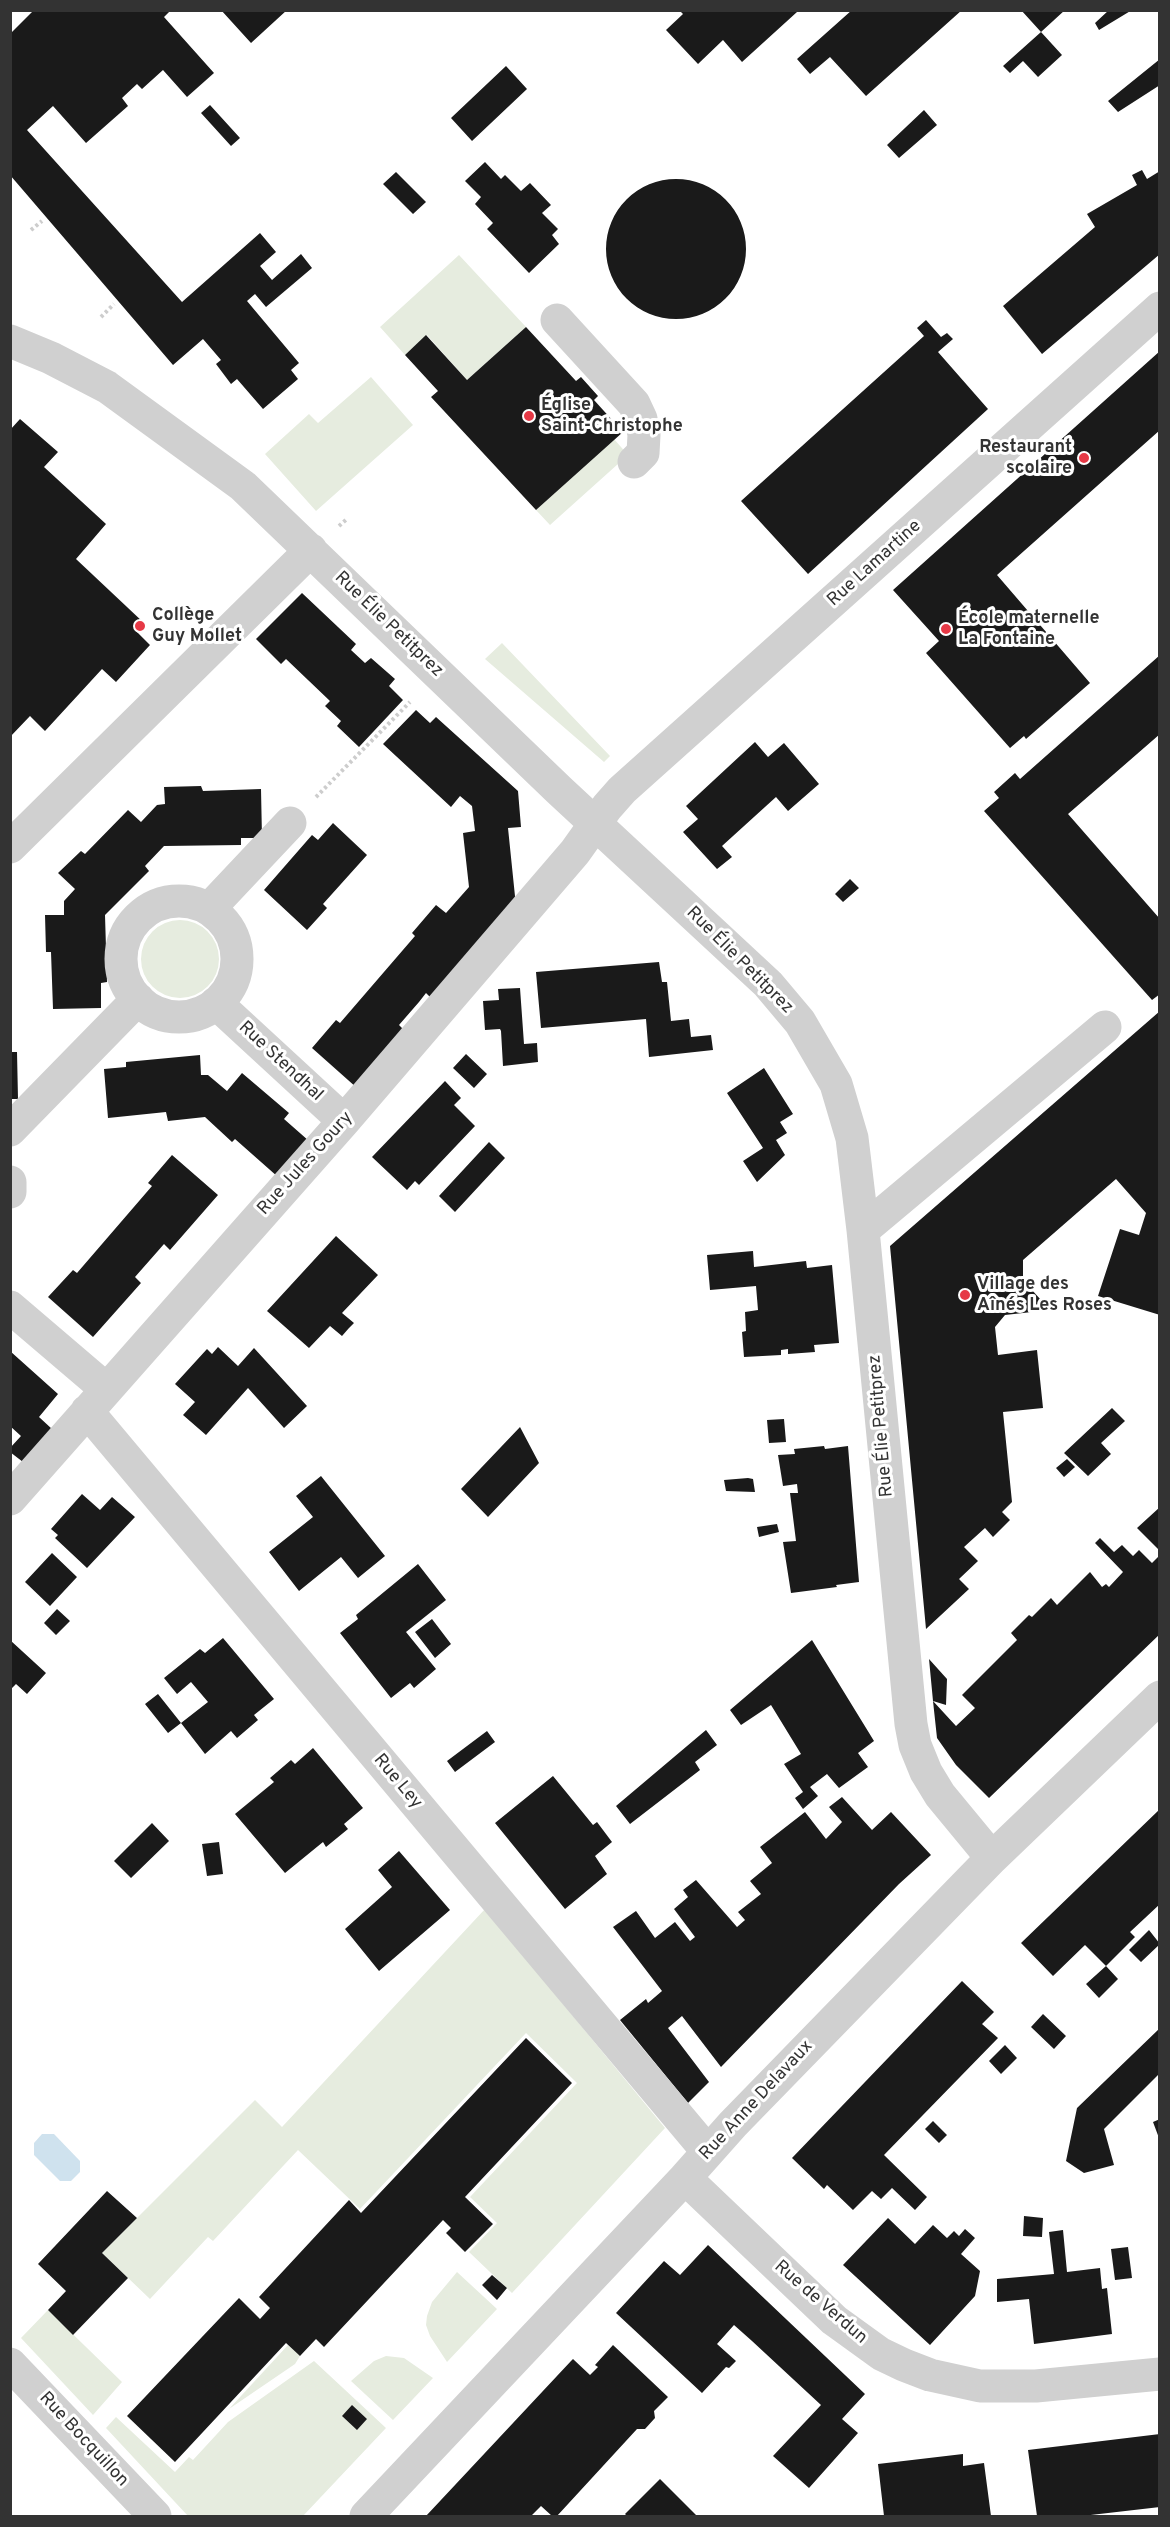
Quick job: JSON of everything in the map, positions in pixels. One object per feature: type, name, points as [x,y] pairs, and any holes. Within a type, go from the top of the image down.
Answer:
[{"type":"street","name":"Rue Lamartine","points":[[595,823],[622,790],[1160,308]]},
{"type":"street","points":[[557,320],[634,404],[641,419],[644,435],[643,453],[634,462]]},
{"type":"street","name":"Rue Élie Petitprez","points":[[10,341],[79,372],[139,409],[243,486],[595,823],[768,984],[800,1022],[836,1084],[852,1138],[911,1724],[915,1745],[926,1772],[940,1795],[992,1858]]},
{"type":"street","points":[[10,847],[311,550]]},
{"type":"street","points":[[209,909],[290,823]]},
{"type":"street","name":"Rue Jules Goury","points":[[10,1499],[344,1121],[575,852],[595,823]]},
{"type":"street","points":[[165,902],[195,903],[209,909],[228,928],[234,941],[236,968],[232,981],[216,1003],[191,1016],[177,1017],[156,1011],[138,999],[128,987],[123,973],[123,943],[129,929],[150,907],[165,902]]},
{"type":"street","points":[[10,1130],[138,999]]},
{"type":"street","name":"Rue Stendhal","points":[[216,1003],[344,1121]]},
{"type":"street","points":[[863,1230],[1105,1027]]},
{"type":"street","points":[[10,1182],[10,1192]]},
{"type":"street","name":"Rue Ley","points":[[10,1307],[96,1400],[708,2152]]},
{"type":"street","name":"Rue Anne Delavaux","points":[[366,2517],[708,2152],[992,1858],[1160,1697]]},
{"type":"street","name":"Rue de Verdun","points":[[685,2178],[834,2320],[881,2354],[904,2365],[930,2375],[980,2386],[1036,2386],[1160,2374]]},
{"type":"street","name":"Rue Bocquillon","points":[[10,2364],[155,2517]]},
{"type":"path","points":[[31,230],[42,221]]},
{"type":"path","points":[[100,316],[114,304]]},
{"type":"path","points":[[322,791],[397,715]]},
{"type":"shaded area","points":[[459,255],[526,327],[467,380],[427,335],[405,355],[380,327]]},
{"type":"shaded area","points":[[371,377],[413,425],[316,511],[265,454],[309,414],[318,423]]},
{"type":"shaded area","points":[[614,439],[628,455],[550,525],[536,510]]},
{"type":"shaded area","points":[[502,643],[610,756],[604,762],[485,659]]},
{"type":"shaded area","points":[[180,920],[195,923],[207,932],[216,944],[219,959],[216,974],[207,986],[195,995],[180,998],[165,995],[153,986],[144,974],[141,959],[144,944],[153,932],[165,923]]},
{"type":"shaded area","points":[[485,1909],[665,2128],[512,2293],[469,2252],[497,2223],[470,2197],[577,2083],[526,2033],[360,2209],[298,2150],[213,2241],[208,2237],[150,2299],[102,2253],[255,2100],[282,2127]]},
{"type":"shaded area","points":[[457,2272],[497,2309],[447,2362],[430,2336],[426,2325],[427,2316],[432,2302]]},
{"type":"shaded area","points":[[48,2310],[122,2382],[93,2415],[21,2338]]},
{"type":"shaded area","points":[[288,2345],[300,2356],[295,2364],[229,2409]]},
{"type":"shaded area","points":[[386,2356],[404,2358],[433,2378],[393,2420],[351,2381],[374,2361]]},
{"type":"shaded area","points":[[314,2361],[386,2428],[303,2516],[188,2516],[106,2428],[116,2417],[175,2472],[189,2457],[193,2460],[228,2422]]},
{"type":"water","points":[[42,2134],[54,2134],[80,2161],[80,2172],[71,2181],[60,2181],[34,2155],[34,2143]]},
{"type":"building","points":[[34,10],[171,10],[164,17],[214,73],[187,97],[163,70],[142,89],[137,84],[122,98],[128,106],[86,143],[53,106],[27,130],[182,302],[260,233],[276,252],[260,266],[272,280],[301,254],[312,268],[266,307],[255,294],[247,301],[299,363],[291,370],[298,379],[263,409],[237,379],[231,384],[216,364],[221,360],[203,339],[173,365],[10,175],[10,34]]},
{"type":"building","points":[[221,10],[287,10],[251,43]]},
{"type":"building","points":[[679,10],[795,10],[797,12],[742,62],[723,40],[698,64],[666,30],[683,14]]},
{"type":"building","points":[[852,10],[962,10],[866,96],[830,57],[810,74],[797,59]]},
{"type":"building","points":[[1021,10],[1065,10],[1041,32]]},
{"type":"building","points":[[1109,10],[1132,10],[1099,30],[1095,23]]},
{"type":"building","points":[[1041,32],[1062,55],[1038,77],[1023,61],[1010,73],[1003,66]]},
{"type":"building","points":[[1160,59],[1160,85],[1118,112],[1108,101]]},
{"type":"building","points":[[506,66],[527,89],[472,141],[451,118]]},
{"type":"building","points":[[210,105],[240,138],[231,146],[201,113]]},
{"type":"building","points":[[924,110],[937,125],[899,158],[887,145]]},
{"type":"building","points":[[485,162],[501,179],[505,175],[521,191],[530,183],[551,205],[542,213],[558,229],[552,235],[559,244],[529,273],[487,229],[493,223],[475,204],[481,197],[465,181]]},
{"type":"building","points":[[1142,170],[1147,179],[1160,171],[1160,254],[1042,354],[1003,306],[1095,227],[1087,214],[1137,185],[1132,175]]},
{"type":"building","points":[[396,172],[426,202],[413,214],[383,184]]},
{"type":"building","points":[[676,179],[703,185],[715,191],[725,200],[734,210],[740,222],[746,249],[740,276],[734,288],[725,298],[715,307],[703,313],[676,319],[649,313],[637,307],[627,298],[618,288],[612,276],[606,249],[612,222],[618,210],[627,200],[637,191],[649,185]]},
{"type":"building","points":[[926,320],[941,337],[947,333],[953,339],[938,352],[988,409],[808,574],[741,501],[924,336],[917,328]]},
{"type":"building","name":"Église Saint-Christophe","points":[[526,327],[576,381],[581,377],[598,396],[594,400],[623,432],[536,510],[431,397],[438,391],[405,355],[426,335],[467,380]]},
{"type":"building","points":[[1160,351],[1160,430],[997,575],[1090,683],[1026,739],[1024,736],[1010,748],[926,653],[939,641],[893,590]]},
{"type":"building","points":[[20,419],[58,452],[44,467],[106,524],[76,559],[144,623],[136,631],[150,645],[116,682],[102,669],[45,731],[30,716],[10,737],[10,430]]},
{"type":"building","points":[[302,593],[356,644],[351,650],[365,663],[371,658],[395,679],[389,686],[403,700],[359,747],[337,726],[341,721],[325,706],[330,701],[286,659],[281,664],[256,639]]},
{"type":"building","points":[[1160,655],[1160,734],[1068,814],[1160,919],[1160,994],[1152,1000],[984,811],[999,798],[994,792],[1015,773],[1020,779]]},
{"type":"building","points":[[416,710],[430,723],[436,717],[518,791],[521,827],[508,828],[516,906],[434,1001],[426,993],[399,1025],[406,1032],[357,1088],[312,1048],[336,1020],[340,1023],[415,936],[412,933],[436,905],[446,913],[469,887],[463,833],[475,831],[472,806],[460,796],[451,807],[383,744]]},
{"type":"building","points":[[755,742],[768,757],[784,743],[819,784],[788,811],[776,797],[722,846],[732,857],[717,869],[683,832],[698,819],[686,806]]},
{"type":"building","points":[[201,786],[203,791],[261,789],[262,838],[241,838],[241,845],[164,846],[145,866],[149,871],[105,915],[107,982],[101,983],[101,1008],[53,1009],[51,952],[46,952],[45,915],[64,915],[64,901],[75,889],[58,873],[81,851],[85,854],[128,810],[141,822],[157,805],[165,804],[164,787]]},
{"type":"building","points":[[333,823],[367,855],[323,904],[327,908],[307,930],[264,890],[312,835],[318,840]]},
{"type":"building","points":[[850,879],[859,888],[843,902],[835,894]]},
{"type":"building","points":[[659,962],[662,982],[667,982],[671,1021],[689,1019],[691,1037],[711,1035],[713,1050],[649,1057],[646,1019],[541,1028],[536,972]]},
{"type":"building","points":[[520,988],[524,1044],[537,1043],[538,1062],[503,1066],[501,1031],[500,1029],[485,1030],[483,1001],[499,1000],[498,989]]},
{"type":"building","name":"Village des Aînés Les Roses","points":[[1160,1011],[1160,1315],[1098,1296],[1120,1229],[1139,1235],[1146,1213],[1116,1179],[1023,1260],[1023,1280],[1050,1310],[1005,1315],[995,1327],[998,1355],[1037,1350],[1043,1408],[1003,1412],[1012,1502],[1002,1512],[1010,1520],[993,1537],[985,1528],[964,1547],[978,1561],[959,1579],[969,1589],[926,1629],[890,1246]]},
{"type":"building","points":[[10,1052],[17,1052],[18,1099],[10,1099]]},
{"type":"building","points":[[466,1054],[487,1074],[474,1088],[453,1068]]},
{"type":"building","points":[[200,1055],[201,1075],[208,1075],[227,1091],[242,1073],[289,1113],[284,1119],[309,1141],[278,1177],[235,1139],[232,1142],[205,1117],[168,1121],[166,1112],[108,1118],[104,1069],[126,1067],[126,1062]]},
{"type":"building","points":[[764,1068],[793,1114],[780,1122],[787,1133],[776,1140],[785,1155],[757,1182],[743,1161],[763,1148],[727,1093]]},
{"type":"building","points":[[445,1081],[461,1098],[454,1105],[475,1126],[419,1185],[415,1181],[407,1190],[372,1157]]},
{"type":"building","points":[[489,1142],[505,1158],[455,1212],[439,1196]]},
{"type":"building","points":[[172,1155],[218,1195],[170,1250],[164,1244],[135,1277],[141,1283],[93,1337],[48,1297],[73,1270],[77,1273],[152,1186],[148,1183]]},
{"type":"building","points":[[336,1236],[378,1275],[342,1313],[354,1323],[342,1336],[330,1326],[309,1348],[267,1311]]},
{"type":"building","points":[[753,1251],[754,1267],[806,1261],[807,1268],[832,1265],[839,1343],[814,1345],[815,1352],[788,1354],[788,1349],[781,1350],[781,1355],[744,1357],[742,1332],[746,1331],[745,1312],[758,1310],[756,1286],[710,1290],[707,1255]]},
{"type":"building","points":[[218,1347],[238,1366],[254,1348],[307,1406],[284,1428],[248,1388],[206,1435],[183,1415],[195,1402],[175,1384],[207,1349],[212,1354]]},
{"type":"building","points":[[10,1351],[58,1394],[39,1417],[52,1429],[23,1462],[10,1452],[10,1448],[21,1436],[10,1426]]},
{"type":"building","points":[[1112,1408],[1125,1421],[1101,1443],[1111,1454],[1088,1476],[1064,1453]]},
{"type":"building","points":[[784,1419],[786,1442],[769,1443],[767,1420]]},
{"type":"building","points":[[520,1427],[539,1463],[488,1517],[461,1489]]},
{"type":"building","points":[[824,1446],[825,1449],[848,1446],[859,1582],[791,1593],[783,1542],[796,1541],[790,1493],[798,1493],[797,1484],[783,1486],[778,1455],[795,1454],[794,1449]]},
{"type":"building","points":[[1067,1459],[1075,1467],[1064,1477],[1056,1468]]},
{"type":"building","points":[[321,1476],[385,1556],[358,1578],[341,1557],[299,1591],[269,1552],[313,1517],[296,1496]]},
{"type":"building","points":[[753,1479],[755,1492],[726,1491],[724,1480]]},
{"type":"building","points":[[82,1494],[100,1510],[112,1497],[135,1517],[87,1568],[55,1538],[58,1535],[51,1529]]},
{"type":"building","points":[[1160,1507],[1160,1551],[1137,1528]]},
{"type":"building","points":[[777,1524],[779,1532],[759,1537],[757,1527]]},
{"type":"building","points":[[1100,1538],[1114,1552],[1122,1545],[1133,1556],[1139,1550],[1152,1563],[1160,1555],[1160,1634],[989,1798],[956,1765],[937,1738],[933,1701],[956,1726],[975,1708],[962,1695],[1017,1640],[1011,1633],[1029,1615],[1032,1617],[1051,1598],[1057,1605],[1090,1572],[1102,1587],[1106,1584],[1109,1587],[1123,1572],[1095,1543]]},
{"type":"building","points":[[52,1553],[77,1577],[50,1606],[25,1582]]},
{"type":"building","points":[[418,1564],[446,1600],[406,1632],[436,1669],[414,1688],[410,1683],[391,1698],[340,1633],[358,1619],[356,1615]]},
{"type":"building","points":[[57,1609],[70,1621],[56,1635],[44,1623]]},
{"type":"building","points":[[432,1619],[451,1644],[435,1658],[415,1632]]},
{"type":"building","points":[[223,1638],[274,1699],[254,1715],[258,1720],[237,1738],[231,1731],[205,1754],[181,1723],[208,1702],[191,1682],[177,1694],[164,1678],[200,1649],[205,1653]]},
{"type":"building","points":[[10,1640],[46,1673],[27,1694],[16,1684],[10,1690]]},
{"type":"building","points":[[812,1640],[874,1741],[858,1753],[868,1767],[839,1788],[827,1774],[810,1787],[818,1796],[803,1809],[795,1798],[803,1792],[784,1764],[801,1754],[771,1705],[741,1725],[730,1710]]},
{"type":"building","points":[[929,1659],[947,1679],[946,1705],[933,1701]]},
{"type":"building","points":[[158,1694],[181,1723],[168,1733],[145,1704]]},
{"type":"building","points":[[706,1730],[717,1745],[695,1762],[700,1770],[630,1824],[616,1806]]},
{"type":"building","points":[[487,1731],[495,1742],[455,1772],[447,1761]]},
{"type":"building","points":[[313,1748],[363,1808],[344,1824],[348,1829],[326,1847],[323,1842],[285,1873],[235,1814],[274,1782],[270,1778],[291,1760],[295,1764]]},
{"type":"building","points":[[553,1776],[593,1825],[597,1822],[612,1842],[595,1856],[607,1874],[565,1909],[495,1823]]},
{"type":"building","points":[[842,1797],[872,1830],[891,1812],[931,1855],[899,1884],[721,2067],[682,2016],[668,2028],[709,2082],[688,2103],[620,2020],[646,1999],[648,2003],[662,1991],[613,1927],[636,1911],[655,1938],[675,1922],[690,1941],[695,1937],[674,1909],[688,1897],[683,1890],[696,1880],[737,1927],[745,1920],[738,1912],[761,1894],[750,1881],[772,1863],[760,1847],[805,1812],[826,1839],[842,1822],[829,1807]]},
{"type":"building","points":[[1160,1809],[1160,1904],[1130,1932],[1135,1937],[1106,1966],[1085,1945],[1053,1976],[1021,1943]]},
{"type":"building","points":[[152,1823],[169,1841],[131,1878],[114,1861]]},
{"type":"building","points":[[219,1842],[223,1874],[207,1876],[202,1844]]},
{"type":"building","points":[[399,1851],[450,1910],[379,1971],[345,1929],[392,1887],[378,1870]]},
{"type":"building","points":[[1149,1930],[1160,1944],[1141,1962],[1129,1950]]},
{"type":"building","points":[[1106,1966],[1118,1979],[1099,1998],[1086,1984]]},
{"type":"building","points":[[962,1981],[994,2012],[982,2024],[998,2038],[884,2155],[927,2197],[915,2210],[892,2188],[881,2199],[872,2191],[853,2210],[827,2185],[824,2189],[792,2158]]},
{"type":"building","points":[[1043,2014],[1066,2036],[1054,2049],[1031,2027]]},
{"type":"building","points":[[1160,2028],[1160,2073],[1104,2129],[1114,2165],[1084,2173],[1066,2161],[1077,2108]]},
{"type":"building","points":[[526,2038],[572,2083],[465,2197],[493,2224],[465,2252],[446,2233],[451,2228],[443,2220],[324,2347],[316,2339],[300,2356],[286,2343],[175,2462],[127,2416],[239,2298],[260,2319],[270,2308],[259,2297],[349,2200],[361,2213]]},
{"type":"building","points":[[1005,2045],[1017,2058],[1001,2074],[989,2061]]},
{"type":"building","points":[[1160,2119],[1160,2138],[1159,2138],[1153,2122]]},
{"type":"building","points":[[933,2121],[947,2135],[939,2143],[925,2129]]},
{"type":"building","points":[[107,2191],[137,2218],[102,2253],[128,2278],[73,2335],[48,2310],[66,2291],[38,2264]]},
{"type":"building","points":[[1024,2216],[1043,2218],[1042,2237],[1023,2236]]},
{"type":"building","points":[[888,2218],[915,2244],[933,2225],[947,2238],[954,2231],[959,2236],[965,2229],[975,2238],[961,2254],[980,2271],[975,2296],[930,2345],[843,2265]]},
{"type":"building","points":[[1063,2230],[1067,2272],[1100,2268],[1102,2289],[1107,2288],[1112,2334],[1034,2344],[1029,2299],[997,2302],[997,2279],[1054,2274],[1049,2232]]},
{"type":"building","points":[[708,2245],[865,2394],[842,2419],[858,2433],[809,2488],[773,2456],[821,2405],[752,2341],[734,2325],[717,2344],[736,2361],[729,2368],[726,2367],[702,2393],[616,2313],[664,2261],[680,2275]]},
{"type":"building","points":[[1128,2247],[1132,2278],[1115,2280],[1111,2249]]},
{"type":"building","points":[[492,2275],[507,2288],[497,2300],[482,2285]]},
{"type":"building","points":[[613,2345],[668,2397],[654,2411],[655,2418],[645,2429],[637,2429],[557,2516],[552,2516],[541,2506],[531,2516],[426,2516],[573,2359],[590,2375],[598,2367],[595,2365]]},
{"type":"building","points":[[352,2405],[367,2419],[357,2430],[342,2416]]},
{"type":"building","points":[[1160,2434],[1160,2507],[1082,2516],[1037,2516],[1028,2450]]},
{"type":"building","points":[[963,2454],[963,2466],[984,2463],[991,2516],[884,2516],[878,2464]]},
{"type":"building","points":[[660,2479],[697,2516],[627,2516],[625,2514]]},
{"type":"place","name":"Église Saint-Christophe","points":[[529,416]]},
{"type":"place","name":"Restaurant scolaire","points":[[1084,458]]},
{"type":"place","name":"Collège Guy Mollet","points":[[140,626]]},
{"type":"place","name":"École maternelle La Fontaine","points":[[946,629]]},
{"type":"place","name":"Village des Aînés Les Roses","points":[[965,1295]]}]
